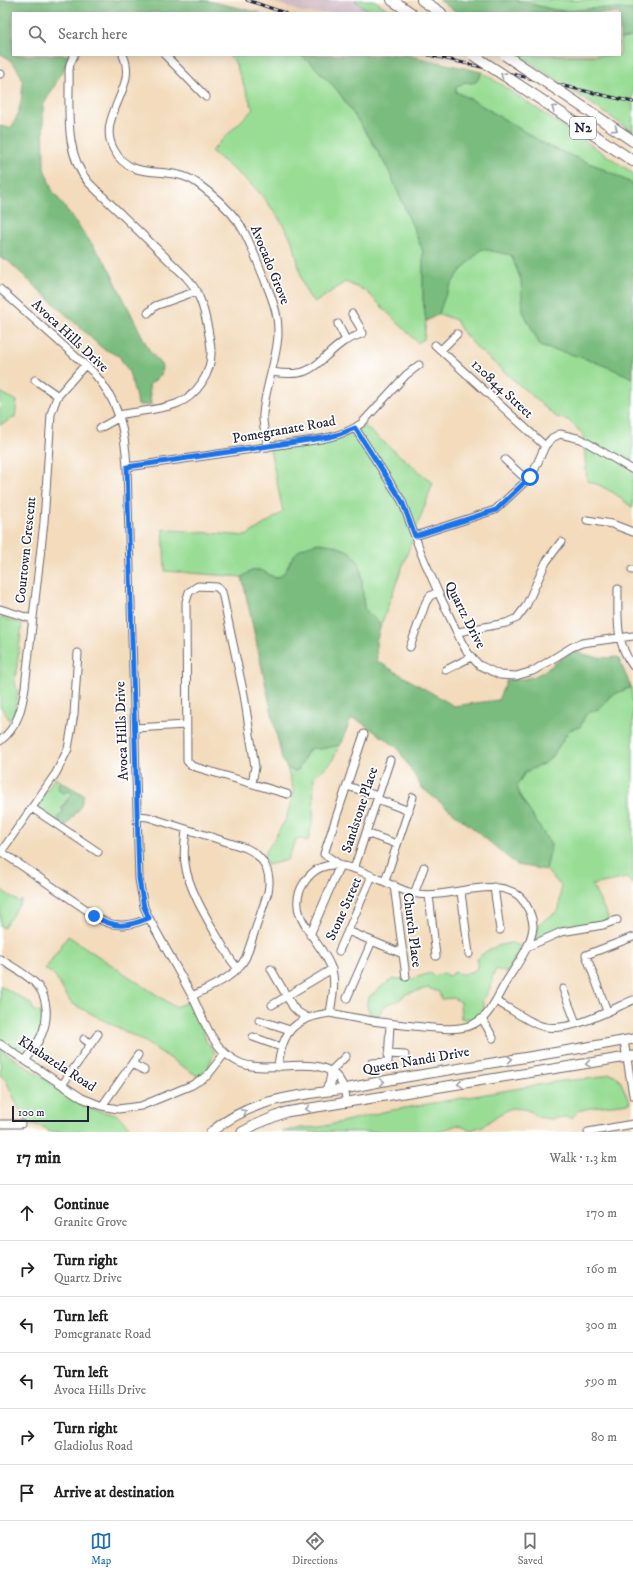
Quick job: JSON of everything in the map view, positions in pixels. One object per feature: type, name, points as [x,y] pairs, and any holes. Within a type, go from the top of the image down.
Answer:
[{"type":"highway","points":[[392,0],[410,12]]},
{"type":"highway","points":[[422,0],[440,12]]},
{"type":"highway","name":"N2","points":[[475,56],[633,161]]},
{"type":"highway","name":"N2","points":[[506,56],[633,141]]},
{"type":"main road","name":"Queen Nandi Drive","points":[[211,1132],[246,1110],[271,1100],[296,1095],[344,1089],[629,1040]]},
{"type":"main road","points":[[242,1132],[286,1112],[630,1057]]},
{"type":"main road","points":[[326,1091],[330,1084],[331,1073]]},
{"type":"street","points":[[74,56],[69,70],[70,136],[72,150],[82,173],[89,183],[186,277],[197,290],[203,307],[211,351],[207,372],[194,393],[177,404],[120,416],[100,428]]},
{"type":"street","name":"Avocado Grove","points":[[123,56],[127,66],[127,76],[109,125],[109,134],[112,147],[120,159],[133,168],[145,171],[171,172],[192,179],[202,186],[229,212],[239,223],[253,250],[273,304],[277,318],[278,336],[263,414],[268,447]]},
{"type":"street","points":[[166,56],[206,97]]},
{"type":"street","name":"Avoca Hills Drive","points":[[0,289],[102,382],[120,416],[126,450],[127,467],[137,816],[140,889],[144,907],[213,1038],[225,1053],[238,1062],[249,1066],[262,1068],[307,1064],[319,1067],[331,1073]]},
{"type":"street","points":[[148,313],[155,306],[197,290]]},
{"type":"street","points":[[272,372],[290,374],[309,370],[346,340],[362,333],[352,314]]},
{"type":"street","points":[[338,324],[346,340]]},
{"type":"street","points":[[441,350],[457,334]]},
{"type":"street","name":"120844 Street","points":[[434,345],[545,446]]},
{"type":"street","name":"Courtown Crescent","points":[[0,740],[12,730],[17,722],[23,701],[44,522],[49,422],[58,396],[85,365]]},
{"type":"street","name":"Pomegranate Road","points":[[127,467],[268,447],[340,434],[355,428],[362,423],[406,374],[419,365]]},
{"type":"street","points":[[35,380],[58,396]]},
{"type":"street","name":"Quartz Drive","points":[[355,428],[402,501],[438,592],[462,643],[471,657],[479,665],[493,673],[516,676],[533,671],[576,645],[633,636]]},
{"type":"street","points":[[415,536],[492,512],[499,508],[534,471],[545,446],[552,438],[560,434],[581,439],[633,470]]},
{"type":"street","points":[[504,460],[527,480]]},
{"type":"street","points":[[587,520],[612,524],[633,532]]},
{"type":"street","points":[[458,632],[506,623],[517,618],[526,606],[546,562],[560,542]]},
{"type":"street","points":[[252,783],[254,775],[254,761],[244,695],[222,592],[214,586],[198,586],[190,590],[187,595],[187,758],[190,764],[287,794]]},
{"type":"street","points":[[618,589],[617,613],[619,639],[626,656],[633,666]]},
{"type":"street","points":[[410,647],[426,602],[430,596],[438,592]]},
{"type":"street","points":[[0,609],[32,619]]},
{"type":"street","points":[[78,653],[74,714],[68,749],[56,773],[0,852],[103,921],[121,926],[138,923],[149,918]]},
{"type":"street","points":[[446,670],[471,657]]},
{"type":"street","points":[[134,728],[186,725]]},
{"type":"street","points":[[278,1067],[281,1047],[290,1030],[308,1018],[330,1013],[390,1024],[454,1029],[468,1026],[482,1018],[493,1007],[527,947],[532,933],[532,922],[525,904],[521,898],[510,890],[494,887],[429,895],[414,894],[385,881],[340,865],[324,854],[364,734]]},
{"type":"street","name":"Sandstone Place","points":[[354,869],[390,760]]},
{"type":"street","points":[[347,786],[409,811]]},
{"type":"street","points":[[385,881],[413,797]]},
{"type":"street","points":[[32,808],[98,852]]},
{"type":"street","points":[[137,816],[148,817],[250,850],[261,859],[266,867],[269,877],[268,892],[246,957],[238,969],[231,975],[192,996]]},
{"type":"street","points":[[186,830],[184,850],[188,879],[197,899],[231,960],[238,969]]},
{"type":"street","points":[[366,833],[397,844]]},
{"type":"street","points":[[310,935],[340,865]]},
{"type":"street","points":[[330,1013],[334,982],[332,969],[302,921],[299,910],[299,898],[301,887],[308,878],[318,870],[327,866],[340,865]]},
{"type":"street","points":[[414,894],[424,867]]},
{"type":"street","name":"Stone Street","points":[[339,951],[372,876]]},
{"type":"street","name":"Church Place","points":[[394,885],[406,977]]},
{"type":"street","points":[[494,887],[500,930]]},
{"type":"street","points":[[461,892],[469,954]]},
{"type":"street","points":[[429,895],[436,956]]},
{"type":"street","points":[[527,947],[561,932],[603,925],[617,920]]},
{"type":"street","points":[[348,931],[403,954]]},
{"type":"street","points":[[607,1011],[586,955],[633,937]]},
{"type":"street","points":[[346,998],[372,941]]},
{"type":"street","points":[[0,959],[34,982],[41,991],[46,1005],[46,1023],[26,1060]]},
{"type":"street","points":[[271,969],[298,1012],[308,1018]]},
{"type":"street","points":[[272,1005],[332,969]]},
{"type":"street","points":[[563,989],[576,1023]]},
{"type":"street","points":[[496,1001],[536,1024],[559,1028],[576,1023],[633,1000]]},
{"type":"street","points":[[482,1018],[493,1038]]},
{"type":"street","points":[[259,1020],[290,1030]]},
{"type":"street","points":[[372,1063],[387,1063],[390,1024]]},
{"type":"street","points":[[62,1085],[98,1034]]},
{"type":"street","points":[[253,1037],[281,1047]]},
{"type":"street","points":[[84,1039],[91,1044]]},
{"type":"street","points":[[629,1040],[633,1095]]},
{"type":"street","name":"Khabazela Road","points":[[0,1044],[82,1098],[102,1106],[118,1109],[131,1108],[156,1101],[200,1081],[213,1069],[225,1053]]},
{"type":"street","points":[[388,1054],[405,1054]]},
{"type":"street","points":[[102,1106],[138,1055]]},
{"type":"street","points":[[346,1056],[331,1073],[344,1089],[347,1103]]},
{"type":"street","points":[[132,1064],[144,1070]]},
{"type":"street","points":[[0,1124],[18,1124],[15,1132]]},
{"type":"street","points":[[588,1132],[633,1124]]},
{"type":"shaded area","points":[[268,0],[354,0],[371,12],[301,12]]},
{"type":"green space","points":[[0,0],[204,0],[257,12],[12,12],[12,56],[69,56],[65,67],[43,106],[44,168],[52,190],[106,263],[149,350],[162,366],[161,375],[149,385],[151,405],[138,405],[129,372],[119,356],[102,348],[8,261],[0,258],[0,126],[10,128],[16,119],[20,105],[22,80],[17,68],[11,61],[0,54]]},
{"type":"green space","points":[[354,0],[374,0],[392,12],[371,12]]},
{"type":"green space","points":[[439,0],[516,0],[554,10],[569,11],[600,8],[633,10],[633,37],[621,39],[621,12],[457,12]]},
{"type":"green space","points":[[516,0],[633,0],[633,10],[600,8],[569,11],[554,10]]},
{"type":"green space","points":[[633,37],[633,132],[521,56],[621,56],[621,39]]},
{"type":"green space","points":[[229,56],[301,56],[311,63],[338,91],[371,140],[389,171],[423,251],[423,299],[426,321],[424,339],[418,343],[366,291],[345,282],[316,302],[311,298],[306,292],[303,284],[292,241],[275,213],[255,188],[211,151],[253,109],[234,60]]},
{"type":"green space","points":[[301,56],[410,56],[482,72],[476,82],[465,82],[456,87],[456,92],[474,101],[548,146],[601,168],[633,184],[633,378],[565,352],[541,347],[523,311],[521,280],[511,255],[482,249],[455,278],[442,303],[439,314],[426,321],[423,299],[423,251],[389,171],[371,140],[338,91],[311,63]]},
{"type":"green space","points":[[482,72],[633,173],[633,184],[601,168],[548,146],[474,101],[456,92],[456,87],[465,82],[472,83],[480,77]]},
{"type":"green space","points":[[482,249],[512,255],[521,280],[523,311],[541,347],[565,352],[633,378],[633,508],[614,493],[599,485],[587,481],[583,434],[568,420],[556,417],[478,349],[462,331],[456,320],[439,314],[442,303],[451,285],[461,271]]},
{"type":"green space","points":[[0,392],[17,401],[15,417],[0,425]]},
{"type":"green space","points":[[364,426],[433,483],[381,625],[364,608],[361,569],[357,559],[348,551],[333,545],[291,559],[283,574],[275,578],[266,572],[258,570],[251,571],[242,577],[165,571],[163,529],[246,536],[283,512],[270,449],[332,440],[355,432]]},
{"type":"green space","points":[[318,543],[333,545],[349,551],[357,559],[361,570],[364,608],[381,625],[376,642],[377,661],[454,706],[498,700],[507,680],[529,678],[543,672],[573,651],[595,657],[618,657],[631,687],[610,696],[600,708],[586,714],[580,727],[569,730],[552,757],[545,763],[525,772],[517,786],[520,796],[551,845],[546,870],[517,865],[422,788],[397,747],[359,721],[351,719],[340,745],[320,749],[309,749],[298,770],[294,771],[287,768],[282,759],[242,577],[255,570],[266,572],[275,578],[280,576],[283,574],[291,559],[299,550]]},
{"type":"green space","points":[[0,617],[22,624],[15,682],[18,694],[14,715],[10,721],[0,707]]},
{"type":"green space","points":[[631,687],[633,705],[633,885],[627,878],[592,885],[609,919],[595,925],[535,940],[539,924],[559,910],[561,886],[546,870],[551,845],[520,796],[517,786],[525,772],[545,763],[552,757],[569,730],[580,727],[586,714],[600,708],[610,696]]},
{"type":"green space","points":[[340,745],[331,763],[314,776],[313,819],[308,841],[297,838],[287,860],[268,865],[263,857],[286,819],[294,792],[287,768],[294,771],[298,770],[309,749],[321,749]]},
{"type":"green space","points":[[55,778],[60,781],[58,785],[63,793],[70,791],[72,794],[62,808],[63,812],[59,823],[45,815],[39,806],[39,802]]},
{"type":"green space","points":[[60,781],[84,795],[80,808],[65,827],[59,823],[58,816],[63,812],[62,808],[72,794],[70,791],[63,793],[59,791],[58,785]]},
{"type":"green space","points":[[0,889],[19,902],[21,900],[22,901],[3,928],[0,926]]},
{"type":"green space","points":[[68,936],[175,1007],[188,1002],[202,1027],[206,1041],[215,1052],[207,1070],[199,1077],[145,1042],[71,1003],[54,975],[45,969]]},
{"type":"green space","points":[[511,943],[521,946],[507,973],[496,969],[492,978],[493,982],[482,1002],[484,1005],[484,1011],[473,1021],[461,1018],[460,1002],[453,998],[441,999],[439,992],[428,988],[406,994],[398,1001],[389,1003],[383,1008],[377,1017],[371,1016],[367,1007],[367,1001],[370,996],[393,979],[412,979],[430,973],[435,976],[443,973],[449,976],[455,972],[467,974],[477,968],[477,959],[488,950],[497,946]]},
{"type":"green space","points":[[0,985],[31,1004],[34,1011],[45,1013],[44,1024],[29,1052],[23,1053],[0,1038]]},
{"type":"green space","points":[[0,1049],[80,1103],[91,1109],[116,1114],[135,1132],[49,1132],[46,1128],[25,1122],[4,1076],[0,1076]]},
{"type":"green space","points":[[609,1074],[615,1075],[620,1080],[630,1103],[594,1107],[578,1111],[572,1118],[565,1117],[551,1119],[537,1117],[532,1112],[524,1109],[511,1108],[483,1126],[471,1130],[457,1125],[438,1132],[282,1132],[301,1128],[321,1127],[387,1111],[561,1081],[596,1078]]},
{"type":"railway","points":[[247,0],[282,12]]},
{"type":"railway","points":[[433,56],[633,102]]},
{"type":"route","points":[[94,916],[109,924],[121,926],[138,923],[149,918],[144,907],[139,879],[127,467],[329,437],[355,428],[402,501],[415,536],[496,510],[530,477]]}]
